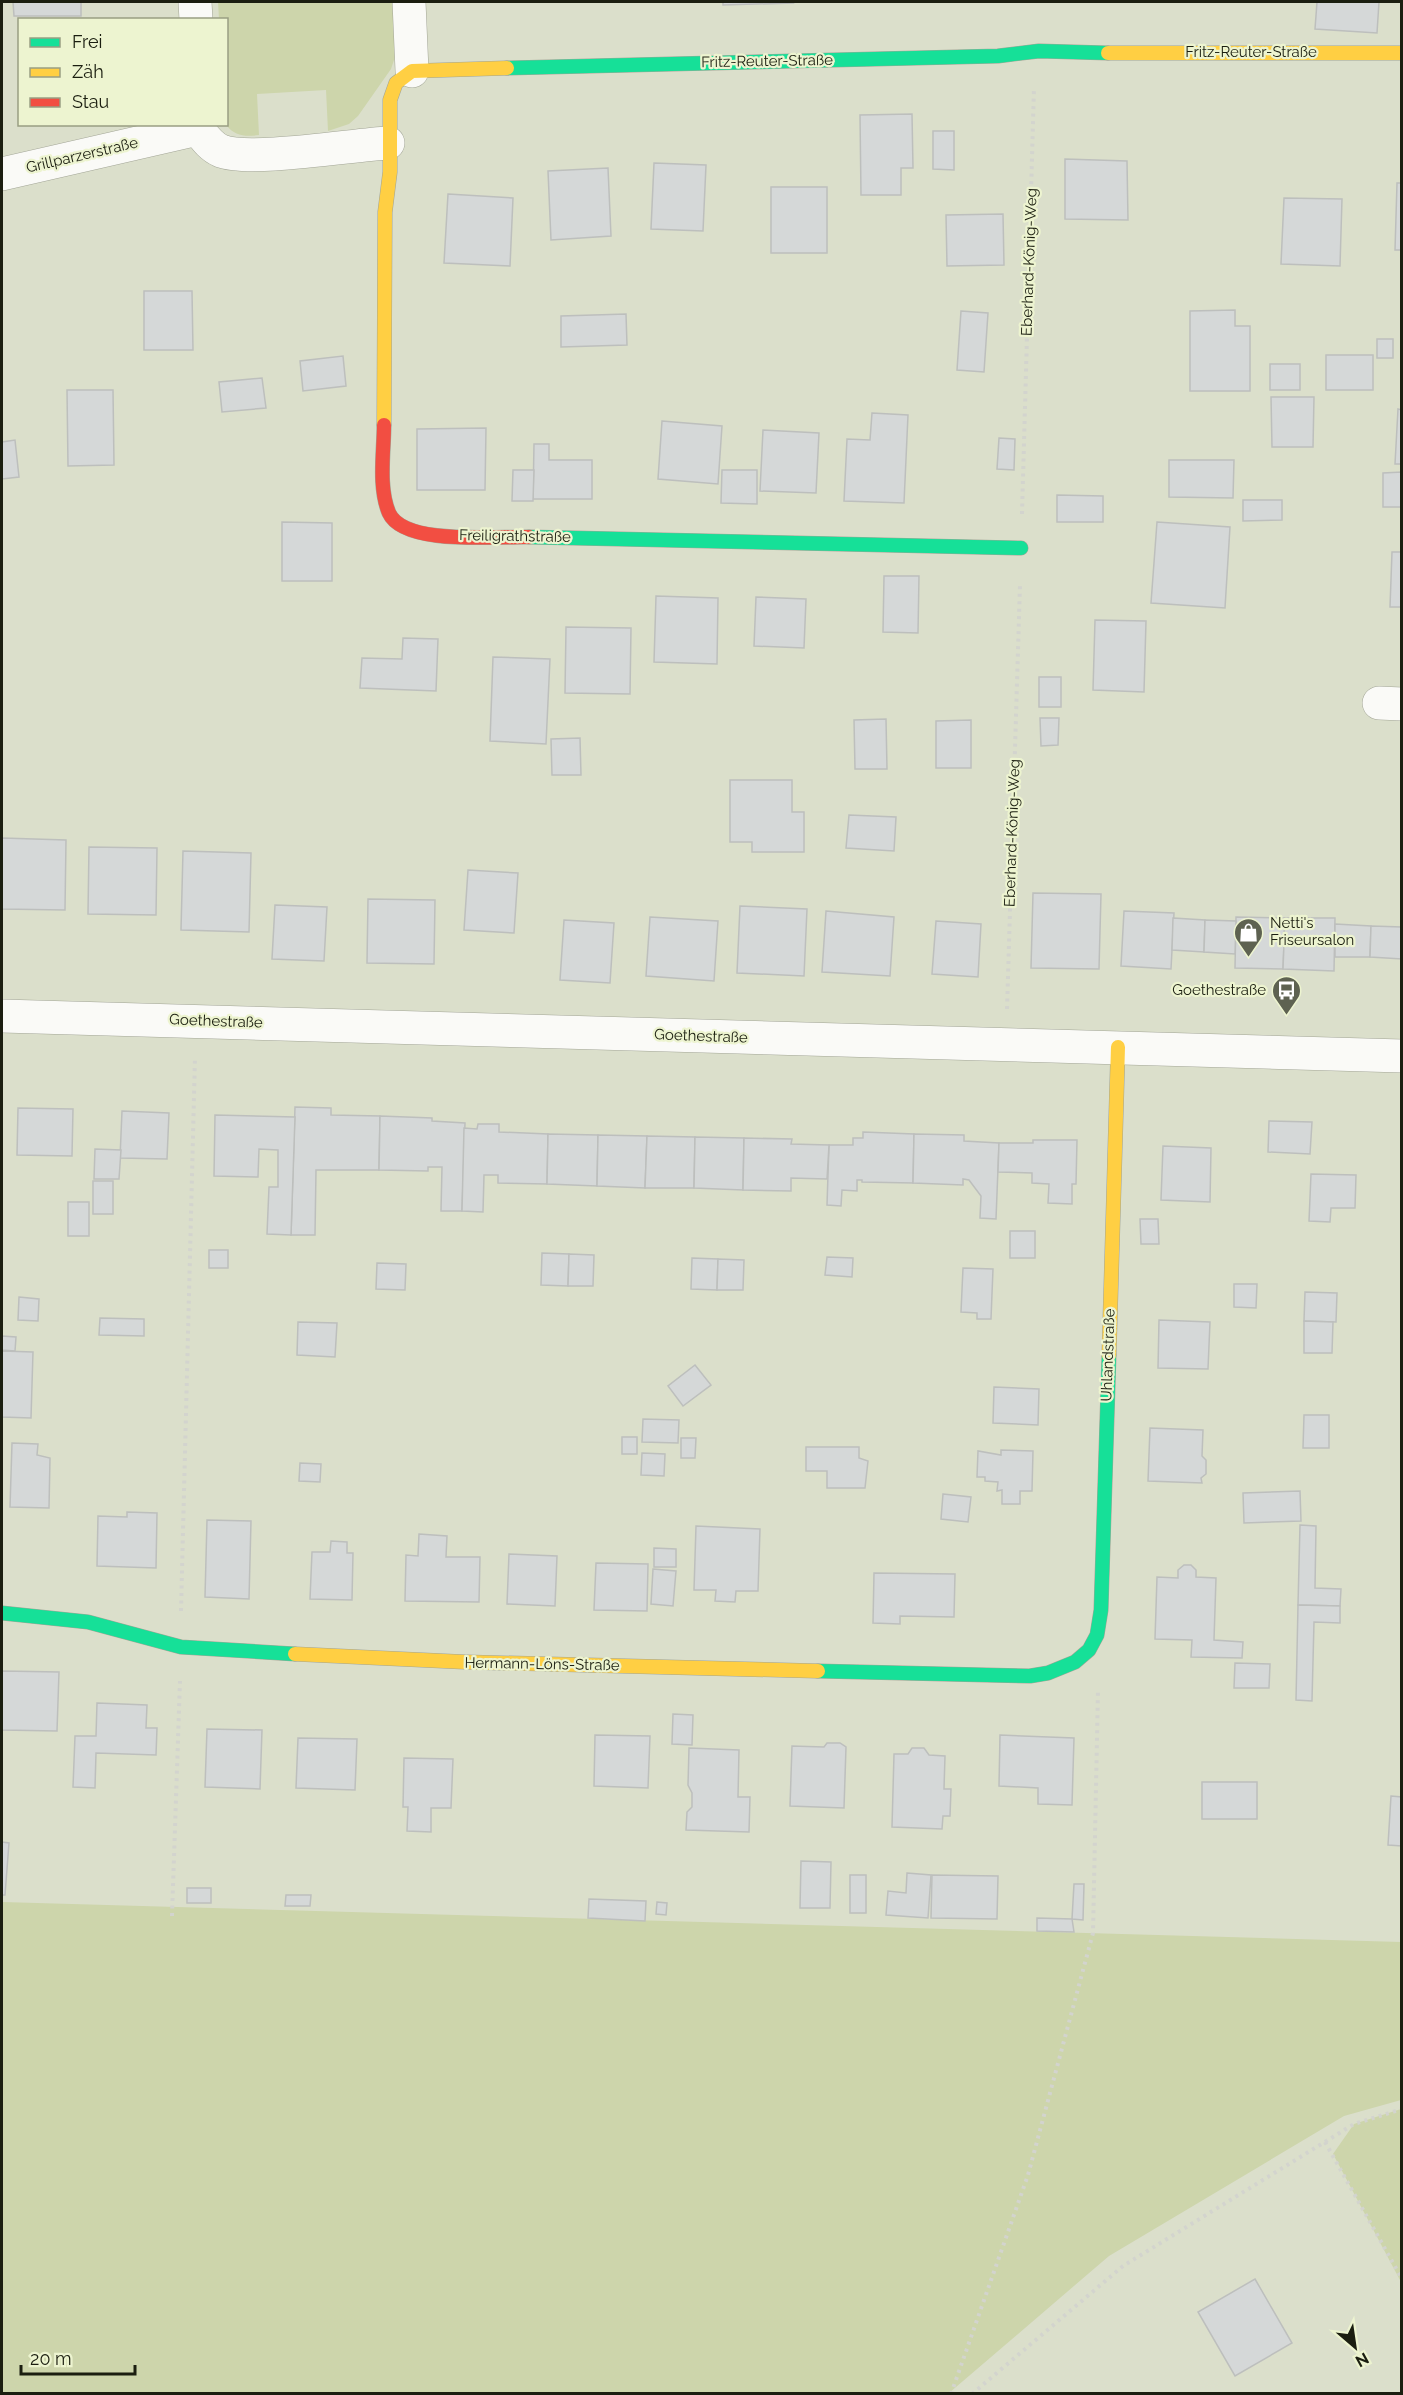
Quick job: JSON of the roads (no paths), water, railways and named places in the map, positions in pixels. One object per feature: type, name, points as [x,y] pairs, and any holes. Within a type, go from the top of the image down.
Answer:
[{"type":"street","points":[[195,2],[196,18]]},
{"type":"street","points":[[198,127],[209,143],[222,151],[246,155],[388,143],[390,100],[396,83],[412,71],[409,2]]},
{"type":"street","name":"Fritz-Reuter-Straße","points":[[412,71],[998,56],[1035,50],[1065,54],[1245,51],[1401,53]]},
{"type":"street","name":"Grillparzerstraße","points":[[2,174],[198,127]]},
{"type":"street","name":"Freiligrathstraße","points":[[388,143],[390,172],[386,212],[384,494],[386,508],[394,522],[405,531],[429,535],[1021,548]]},
{"type":"street","name":"Goethestraße","points":[[2,1016],[1401,1056]]},
{"type":"street","name":"Uhlandstraße","points":[[1082,1657],[1095,1642],[1101,1610],[1118,1047]]},
{"type":"street","name":"Hermann-Löns-Straße","points":[[2,1613],[88,1622],[181,1647],[339,1658],[1030,1676],[1053,1673],[1082,1657]]},
{"type":"place","name":"Netti's Friseursalon","points":[[1249,958]]},
{"type":"place","name":"Goethestraße","points":[[1287,1016]]}]
